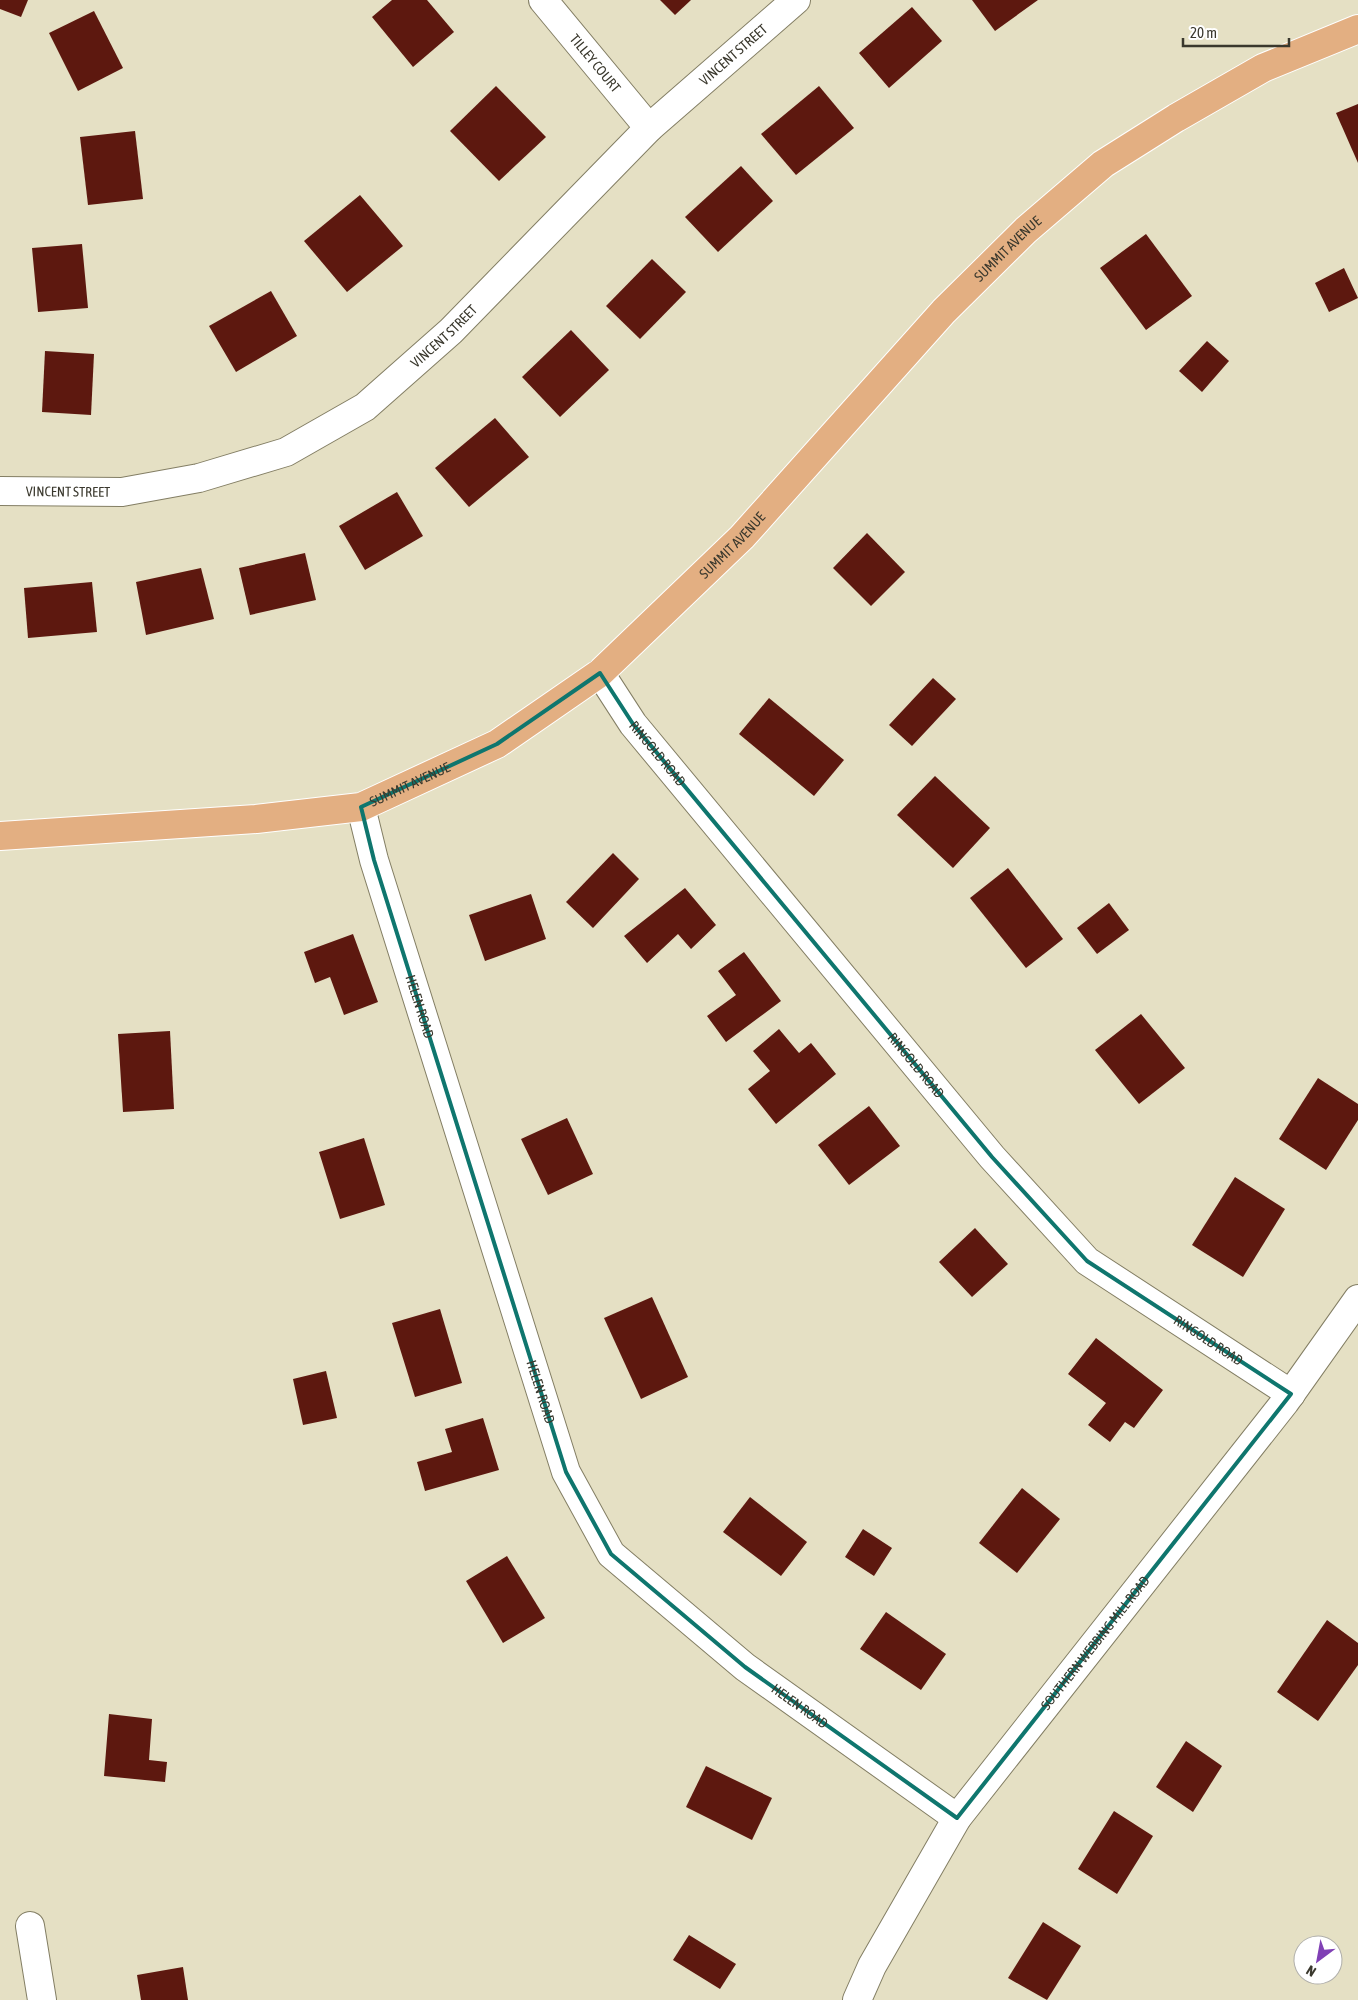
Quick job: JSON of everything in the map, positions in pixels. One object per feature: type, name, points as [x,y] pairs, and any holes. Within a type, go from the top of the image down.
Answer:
[{"type":"main road","name":"SUMMIT AVENUE","points":[[0,836],[256,819],[361,807],[497,744],[600,673],[742,537],[944,311],[1026,230],[1096,170],[1176,118],[1263,68],[1358,30]]},
{"type":"street","name":"TILLEY COURT","points":[[543,0],[649,128]]},
{"type":"street","name":"VINCENT STREET","points":[[0,491],[122,492],[199,478],[286,452],[364,407],[451,331],[649,128],[796,0]]},
{"type":"street","name":"RINGOLD ROAD","points":[[600,673],[633,724],[967,1127],[1087,1261],[1291,1394]]},
{"type":"street","name":"HELEN ROAD","points":[[361,807],[377,870],[566,1472],[612,1554],[746,1666],[957,1818]]},
{"type":"street","name":"SOUTHERN WEBBING MILL ROAD","points":[[857,2000],[872,1966],[957,1818],[1291,1394],[1358,1299]]},
{"type":"street","points":[[30,1926],[42,2000]]},
{"type":"highlighted area","points":[[600,673],[633,724],[992,1157],[1087,1261],[1291,1394],[957,1818],[745,1667],[611,1554],[566,1472],[374,860],[361,807],[497,744]]},
{"type":"building","points":[[0,0],[28,0],[21,17],[0,9]]},
{"type":"building","points":[[392,0],[427,0],[454,32],[413,67],[372,17]]},
{"type":"building","points":[[660,0],[691,0],[675,15]]},
{"type":"building","points":[[972,0],[1038,0],[995,31]]},
{"type":"building","points":[[912,7],[942,41],[889,88],[859,53]]},
{"type":"building","points":[[94,11],[123,68],[78,91],[49,33]]},
{"type":"building","points":[[496,86],[546,137],[499,181],[450,131]]},
{"type":"building","points":[[819,86],[854,128],[796,175],[761,134]]},
{"type":"building","points":[[1358,104],[1358,163],[1336,113]]},
{"type":"building","points":[[135,131],[143,199],[88,205],[80,137]]},
{"type":"building","points":[[741,166],[773,201],[718,252],[685,217]]},
{"type":"building","points":[[360,195],[403,246],[347,292],[304,241]]},
{"type":"building","points":[[1146,234],[1192,296],[1146,330],[1100,268]]},
{"type":"building","points":[[82,244],[88,308],[38,312],[32,248]]},
{"type":"building","points":[[652,259],[686,292],[640,339],[606,306]]},
{"type":"building","points":[[1344,268],[1358,298],[1329,312],[1315,283]]},
{"type":"building","points":[[271,291],[297,336],[236,372],[209,326]]},
{"type":"building","points":[[571,330],[609,370],[560,417],[522,377]]},
{"type":"building","points":[[1207,341],[1229,361],[1202,392],[1179,371]]},
{"type":"building","points":[[45,351],[94,354],[91,415],[42,412]]},
{"type":"building","points":[[495,418],[529,457],[469,507],[435,468]]},
{"type":"building","points":[[397,492],[423,536],[365,570],[339,526]]},
{"type":"building","points":[[867,533],[905,572],[871,606],[833,568]]},
{"type":"building","points":[[305,553],[316,600],[250,615],[239,568]]},
{"type":"building","points":[[201,568],[214,619],[146,635],[136,582]]},
{"type":"building","points":[[92,582],[97,632],[28,638],[24,588]]},
{"type":"building","points":[[933,678],[956,699],[912,746],[889,725]]},
{"type":"building","points":[[769,698],[844,760],[814,796],[739,734]]},
{"type":"building","points":[[935,776],[990,828],[953,868],[897,815]]},
{"type":"building","points":[[613,853],[639,879],[593,928],[566,902]]},
{"type":"building","points":[[1008,868],[1063,939],[1026,968],[970,898]]},
{"type":"building","points":[[685,888],[716,925],[691,949],[678,934],[647,963],[624,936]]},
{"type":"building","points":[[531,894],[546,939],[485,961],[469,915]]},
{"type":"building","points":[[1109,903],[1129,930],[1097,954],[1077,928]]},
{"type":"building","points":[[353,934],[378,1002],[344,1015],[330,977],[315,983],[304,952]]},
{"type":"building","points":[[744,952],[781,1001],[726,1042],[707,1016],[736,995],[718,971]]},
{"type":"building","points":[[1141,1014],[1185,1068],[1139,1104],[1095,1050]]},
{"type":"building","points":[[779,1029],[799,1053],[811,1043],[836,1074],[776,1124],[748,1089],[770,1071],[753,1051]]},
{"type":"building","points":[[170,1031],[174,1109],[123,1112],[118,1034]]},
{"type":"building","points":[[1318,1078],[1358,1104],[1358,1120],[1326,1170],[1279,1139]]},
{"type":"building","points":[[869,1106],[900,1146],[849,1185],[818,1145]]},
{"type":"building","points":[[567,1118],[593,1174],[548,1195],[521,1139]]},
{"type":"building","points":[[364,1138],[385,1205],[340,1219],[319,1152]]},
{"type":"building","points":[[1235,1177],[1285,1209],[1243,1277],[1192,1245]]},
{"type":"building","points":[[975,1228],[1008,1264],[972,1297],[939,1262]]},
{"type":"building","points":[[652,1297],[688,1377],[641,1399],[604,1318]]},
{"type":"building","points":[[440,1309],[462,1383],[415,1397],[392,1323]]},
{"type":"building","points":[[1096,1338],[1163,1390],[1134,1428],[1125,1422],[1110,1442],[1088,1425],[1106,1403],[1068,1374]]},
{"type":"building","points":[[326,1371],[337,1418],[303,1425],[293,1379]]},
{"type":"building","points":[[483,1418],[499,1470],[425,1491],[417,1462],[452,1452],[445,1429]]},
{"type":"building","points":[[1022,1488],[1060,1519],[1017,1573],[979,1543]]},
{"type":"building","points":[[750,1497],[807,1542],[781,1576],[723,1532]]},
{"type":"building","points":[[863,1529],[892,1548],[874,1576],[845,1557]]},
{"type":"building","points":[[507,1556],[545,1618],[503,1643],[466,1581]]},
{"type":"building","points":[[886,1612],[946,1654],[921,1690],[860,1649]]},
{"type":"building","points":[[1327,1620],[1358,1643],[1358,1665],[1318,1721],[1277,1692]]},
{"type":"building","points":[[109,1714],[152,1719],[149,1760],[167,1762],[165,1782],[104,1776]]},
{"type":"building","points":[[1186,1741],[1222,1766],[1193,1812],[1156,1787]]},
{"type":"building","points":[[706,1766],[772,1798],[752,1840],[686,1807]]},
{"type":"building","points":[[1114,1811],[1153,1836],[1117,1894],[1078,1869]]},
{"type":"building","points":[[1043,1922],[1081,1946],[1047,2000],[1008,1978]]},
{"type":"building","points":[[689,1935],[736,1964],[720,1989],[673,1960]]},
{"type":"building","points":[[183,1967],[188,2000],[141,2000],[137,1975]]}]
